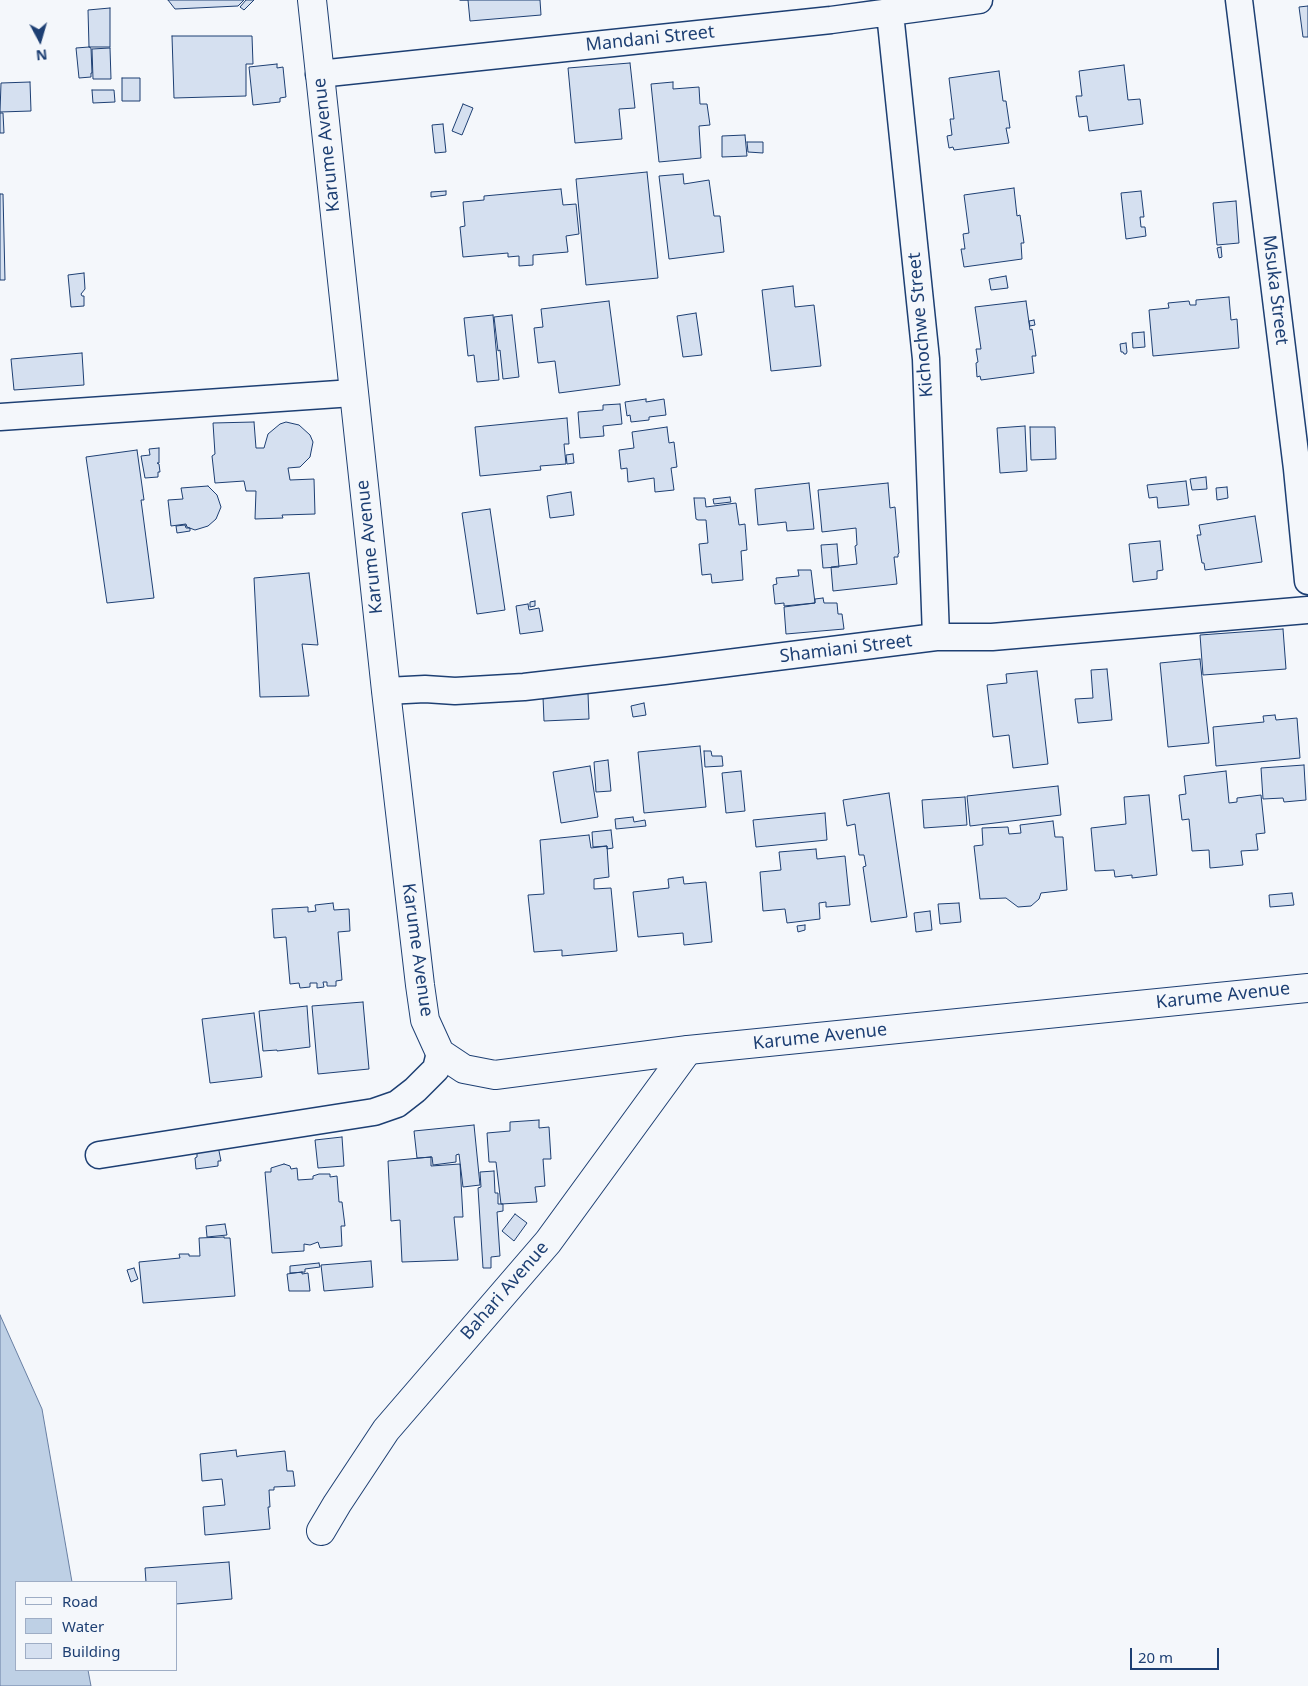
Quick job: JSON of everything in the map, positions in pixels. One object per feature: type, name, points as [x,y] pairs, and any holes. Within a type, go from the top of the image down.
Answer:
[{"type":"main road","name":"Karume Avenue","points":[[312,0],[386,691],[425,1020],[440,1053],[464,1069],[495,1075],[688,1050],[1308,988]]},
{"type":"main road","name":"Bahari Avenue","points":[[322,1531],[336,1504],[386,1430],[548,1242],[688,1050]]},
{"type":"street","name":"Mandani Street","points":[[319,74],[830,10],[890,13],[979,0]]},
{"type":"street","name":"Msuka Street","points":[[1239,0],[1297,469],[1308,581]]},
{"type":"street","name":"Kichochwe Street","points":[[890,13],[926,359],[936,638]]},
{"type":"street","points":[[0,417],[353,393]]},
{"type":"street","name":"Shamiani Street","points":[[386,691],[425,689],[455,691],[524,687],[936,638],[992,636],[1308,610]]},
{"type":"street","points":[[99,1155],[374,1112],[397,1104],[415,1090],[436,1069],[440,1053]]},
{"type":"water","points":[[0,1315],[42,1409],[72,1581],[15,1581],[15,1671],[88,1671],[91,1686],[0,1686]]},
{"type":"building","points":[[168,0],[244,0],[238,6],[175,9]]},
{"type":"building","points":[[246,0],[254,0],[244,10],[240,7]]},
{"type":"building","points":[[468,0],[540,0],[541,15],[470,21]]},
{"type":"building","points":[[1308,6],[1308,37],[1303,37],[1299,7]]},
{"type":"building","points":[[110,8],[110,47],[89,47],[88,10]]},
{"type":"building","points":[[172,36],[252,36],[253,64],[246,64],[246,96],[174,98]]},
{"type":"building","points":[[76,48],[91,48],[91,77],[79,78]]},
{"type":"building","points":[[110,48],[111,79],[93,79],[92,49]]},
{"type":"building","points":[[630,63],[635,108],[619,109],[622,139],[575,143],[568,68]]},
{"type":"building","points":[[277,64],[277,68],[283,67],[286,97],[280,98],[280,102],[253,105],[249,67]]},
{"type":"building","points":[[1124,65],[1128,100],[1140,99],[1143,124],[1089,131],[1087,116],[1079,117],[1076,96],[1082,96],[1079,71]]},
{"type":"building","points":[[999,71],[1003,101],[1006,101],[1010,128],[1006,128],[1009,143],[954,150],[953,147],[949,148],[947,136],[952,135],[950,119],[954,119],[949,78]]},
{"type":"building","points":[[122,78],[140,78],[140,101],[122,101]]},
{"type":"building","points":[[30,82],[31,111],[0,112],[1,83]]},
{"type":"building","points":[[673,82],[673,89],[699,87],[700,104],[707,104],[710,125],[699,126],[701,158],[659,162],[651,84]]},
{"type":"building","points":[[92,90],[114,90],[115,102],[93,103]]},
{"type":"building","points":[[463,104],[473,108],[462,135],[452,131]]},
{"type":"building","points":[[0,113],[3,113],[4,133],[0,133]]},
{"type":"building","points":[[443,124],[446,152],[435,153],[432,125]]},
{"type":"building","points":[[745,135],[747,156],[722,157],[722,136]]},
{"type":"building","points":[[747,142],[763,142],[763,153],[748,152]]},
{"type":"building","points":[[647,172],[658,278],[586,285],[576,179]]},
{"type":"building","points":[[683,174],[684,184],[709,180],[714,216],[720,216],[724,252],[669,259],[659,176]]},
{"type":"building","points":[[1014,188],[1017,216],[1020,215],[1024,243],[1021,243],[1022,259],[964,267],[961,249],[965,249],[963,234],[969,233],[964,195]]},
{"type":"building","points":[[561,189],[563,205],[576,204],[579,234],[566,236],[568,252],[533,255],[533,265],[519,266],[519,256],[508,257],[508,253],[463,257],[460,227],[465,226],[463,202],[484,200],[484,196]]},
{"type":"building","points":[[446,191],[446,195],[431,197],[431,192]]},
{"type":"building","points":[[1141,191],[1144,217],[1140,217],[1141,227],[1145,227],[1146,236],[1126,239],[1121,193]]},
{"type":"building","points":[[0,194],[3,194],[5,280],[0,280]]},
{"type":"building","points":[[1236,201],[1239,243],[1217,245],[1213,203]]},
{"type":"building","points":[[1221,247],[1222,257],[1219,258],[1217,248]]},
{"type":"building","points":[[84,273],[85,289],[81,294],[84,296],[84,306],[71,307],[68,275]]},
{"type":"building","points":[[1006,276],[1008,288],[991,290],[989,279]]},
{"type":"building","points":[[793,286],[795,307],[814,305],[821,366],[771,371],[762,290]]},
{"type":"building","points":[[1229,297],[1231,320],[1237,319],[1239,348],[1153,356],[1149,310],[1169,308],[1168,303],[1189,301],[1190,305],[1196,305],[1196,300]]},
{"type":"building","points":[[609,301],[620,385],[559,393],[555,361],[538,363],[534,328],[543,327],[541,309]]},
{"type":"building","points":[[1026,301],[1036,356],[1032,356],[1034,373],[981,380],[980,376],[977,377],[976,363],[978,362],[976,349],[981,349],[975,307]]},
{"type":"building","points":[[696,313],[702,355],[683,357],[677,316]]},
{"type":"building","points":[[493,315],[499,380],[477,382],[474,355],[468,356],[464,318]]},
{"type":"building","points":[[512,315],[519,377],[503,379],[494,317]]},
{"type":"building","points":[[1034,320],[1035,325],[1030,326],[1029,321]]},
{"type":"building","points":[[1144,332],[1145,347],[1133,348],[1132,333]]},
{"type":"building","points":[[1126,343],[1127,352],[1124,354],[1121,352],[1120,344]]},
{"type":"building","points":[[82,353],[84,385],[14,390],[11,359]]},
{"type":"building","points":[[646,399],[646,402],[664,399],[666,415],[649,417],[649,420],[631,422],[630,415],[627,416],[625,402]]},
{"type":"building","points":[[620,404],[622,424],[603,426],[604,436],[580,438],[578,412],[603,410],[603,405]]},
{"type":"building","points":[[567,418],[569,444],[564,444],[566,464],[540,466],[541,470],[480,476],[475,427]]},
{"type":"building","points":[[254,422],[256,448],[264,448],[268,434],[280,424],[286,422],[299,425],[310,435],[313,442],[310,457],[300,467],[288,468],[290,480],[314,479],[315,514],[282,515],[283,518],[255,519],[256,491],[246,491],[244,481],[215,483],[212,456],[215,454],[213,423]]},
{"type":"building","points":[[1025,426],[1027,471],[1000,473],[997,428]]},
{"type":"building","points":[[667,427],[669,443],[674,442],[677,467],[671,468],[674,490],[655,492],[654,478],[628,482],[627,468],[621,469],[619,450],[634,448],[632,432]]},
{"type":"building","points":[[1030,427],[1055,427],[1056,459],[1031,460]]},
{"type":"building","points":[[159,448],[159,463],[157,463],[159,464],[160,472],[158,472],[158,477],[145,478],[141,456],[150,455],[149,449]]},
{"type":"building","points":[[137,450],[144,500],[141,500],[154,598],[107,603],[86,457]]},
{"type":"building","points":[[573,454],[574,463],[567,464],[566,455]]},
{"type":"building","points":[[1206,477],[1207,489],[1192,490],[1190,479]]},
{"type":"building","points":[[1186,481],[1189,505],[1158,508],[1157,497],[1149,498],[1147,485]]},
{"type":"building","points":[[809,483],[814,529],[787,531],[786,522],[758,525],[755,489]]},
{"type":"building","points":[[888,483],[890,508],[895,507],[899,553],[898,557],[894,557],[897,584],[833,591],[831,567],[857,564],[856,528],[822,532],[818,490]]},
{"type":"building","points":[[208,486],[217,495],[221,507],[216,519],[208,526],[195,530],[187,527],[186,524],[171,526],[168,500],[183,499],[181,488]]},
{"type":"building","points":[[1227,487],[1228,498],[1217,500],[1216,488]]},
{"type":"building","points":[[571,492],[574,515],[550,518],[547,496]]},
{"type":"building","points":[[730,497],[731,502],[714,504],[713,499]]},
{"type":"building","points":[[694,498],[705,498],[706,507],[736,503],[739,525],[745,524],[747,550],[741,551],[743,580],[712,583],[711,574],[702,575],[699,544],[708,543],[706,520],[696,519]]},
{"type":"building","points":[[490,509],[505,610],[477,614],[462,513]]},
{"type":"building","points":[[1255,516],[1262,562],[1205,570],[1197,535],[1201,535],[1199,525]]},
{"type":"building","points":[[185,525],[186,528],[190,528],[190,531],[177,533],[176,526]]},
{"type":"building","points":[[1160,541],[1163,570],[1157,571],[1157,579],[1133,582],[1129,544]]},
{"type":"building","points":[[837,544],[839,567],[823,568],[821,545]]},
{"type":"building","points":[[798,570],[811,570],[815,603],[784,606],[784,603],[775,604],[773,585],[777,584],[776,578],[799,576]]},
{"type":"building","points":[[309,573],[318,645],[302,644],[309,696],[260,697],[254,578]]},
{"type":"building","points":[[823,598],[824,603],[837,603],[838,614],[842,614],[844,629],[786,634],[784,607],[815,603],[815,599]]},
{"type":"building","points":[[535,601],[535,606],[530,607],[530,602]]},
{"type":"building","points":[[528,604],[529,610],[539,608],[543,631],[520,634],[516,606]]},
{"type":"building","points":[[1283,629],[1286,669],[1203,675],[1200,635]]},
{"type":"building","points":[[1200,659],[1209,743],[1168,747],[1160,663]]},
{"type":"building","points":[[1107,669],[1112,720],[1078,723],[1075,699],[1093,698],[1091,670]]},
{"type":"building","points":[[1037,671],[1048,764],[1013,768],[1009,735],[993,737],[987,685],[1007,683],[1006,674]]},
{"type":"building","points":[[588,693],[589,719],[544,721],[543,697]]},
{"type":"building","points":[[644,703],[646,715],[633,717],[631,706]]},
{"type":"building","points":[[1275,715],[1276,720],[1297,718],[1300,758],[1216,766],[1213,727],[1264,722],[1263,716]]},
{"type":"building","points":[[700,746],[706,807],[644,813],[638,752]]},
{"type":"building","points":[[704,751],[711,751],[712,756],[722,756],[723,766],[705,767]]},
{"type":"building","points":[[608,760],[611,791],[596,792],[594,762]]},
{"type":"building","points":[[1304,765],[1306,800],[1284,802],[1283,798],[1263,799],[1261,768]]},
{"type":"building","points":[[590,766],[598,817],[561,823],[553,772]]},
{"type":"building","points":[[741,771],[745,811],[726,813],[722,773]]},
{"type":"building","points":[[1226,771],[1229,803],[1237,802],[1237,798],[1261,795],[1265,833],[1256,834],[1258,850],[1241,851],[1243,865],[1210,868],[1209,850],[1192,851],[1189,819],[1182,820],[1179,795],[1186,794],[1184,776]]},
{"type":"building","points":[[1058,786],[1061,815],[970,826],[967,796]]},
{"type":"building","points":[[889,793],[907,917],[871,922],[863,867],[866,866],[864,855],[859,855],[855,824],[847,826],[843,800]]},
{"type":"building","points":[[1149,795],[1157,875],[1132,878],[1132,875],[1115,877],[1114,870],[1095,871],[1091,828],[1126,824],[1124,797]]},
{"type":"building","points":[[965,797],[967,825],[924,828],[922,800]]},
{"type":"building","points":[[825,813],[827,840],[756,847],[753,820]]},
{"type":"building","points":[[633,817],[634,822],[645,820],[646,826],[616,829],[615,819]]},
{"type":"building","points":[[1053,821],[1055,837],[1063,837],[1067,890],[1041,893],[1039,899],[1031,906],[1018,907],[1006,898],[980,899],[974,846],[983,845],[982,828],[1008,827],[1009,834],[1021,833],[1020,825]]},
{"type":"building","points":[[611,830],[613,848],[607,849],[607,846],[593,847],[592,832]]},
{"type":"building","points":[[589,835],[591,848],[607,846],[609,877],[594,879],[594,889],[611,888],[617,951],[562,956],[562,950],[534,952],[528,895],[544,894],[540,840]]},
{"type":"building","points":[[816,849],[817,859],[845,856],[850,905],[826,907],[826,902],[819,903],[820,919],[787,923],[785,909],[763,911],[760,872],[781,870],[779,852]]},
{"type":"building","points":[[683,877],[684,884],[706,882],[712,942],[684,945],[683,933],[638,937],[633,892],[669,888],[668,879]]},
{"type":"building","points":[[1292,893],[1294,905],[1270,907],[1269,895]]},
{"type":"building","points":[[333,903],[334,910],[349,909],[350,931],[338,932],[342,980],[336,981],[336,986],[327,986],[327,982],[323,982],[324,987],[317,988],[317,983],[310,983],[310,987],[300,988],[299,983],[290,984],[286,937],[274,938],[272,909],[308,907],[308,912],[316,911],[315,905]]},
{"type":"building","points":[[959,903],[961,922],[940,924],[938,904]]},
{"type":"building","points":[[930,911],[932,930],[916,932],[914,913]]},
{"type":"building","points":[[805,925],[805,930],[798,932],[797,926]]},
{"type":"building","points":[[363,1002],[369,1069],[318,1074],[312,1006]]},
{"type":"building","points":[[307,1006],[310,1047],[263,1051],[259,1011]]},
{"type":"building","points":[[254,1013],[262,1077],[210,1083],[202,1019]]},
{"type":"building","points":[[539,1120],[539,1128],[549,1127],[551,1159],[543,1159],[545,1186],[535,1187],[537,1202],[501,1204],[496,1162],[489,1162],[487,1133],[510,1131],[510,1122]]},
{"type":"building","points":[[474,1125],[480,1185],[463,1187],[459,1154],[456,1155],[456,1162],[433,1165],[432,1157],[417,1158],[414,1131]]},
{"type":"building","points":[[342,1137],[344,1166],[318,1168],[315,1140]]},
{"type":"building","points":[[218,1146],[221,1161],[218,1161],[218,1166],[196,1169],[195,1158],[197,1153],[204,1152],[204,1148]]},
{"type":"building","points":[[431,1157],[431,1166],[460,1164],[463,1217],[454,1217],[458,1260],[402,1262],[400,1220],[391,1221],[388,1161]]},
{"type":"building","points":[[284,1164],[290,1166],[291,1169],[297,1168],[298,1180],[313,1179],[313,1176],[319,1174],[330,1174],[330,1177],[337,1176],[339,1202],[342,1202],[345,1226],[341,1226],[342,1246],[320,1248],[318,1242],[310,1245],[304,1244],[304,1251],[272,1253],[265,1172],[271,1172],[271,1168]]},
{"type":"building","points":[[494,1171],[495,1193],[498,1193],[498,1204],[503,1204],[503,1211],[497,1212],[500,1256],[491,1257],[491,1268],[483,1268],[478,1188],[481,1187],[480,1172]]},
{"type":"building","points":[[515,1214],[527,1223],[514,1241],[502,1231]]},
{"type":"building","points":[[225,1224],[227,1235],[207,1237],[206,1226]]},
{"type":"building","points":[[199,1238],[230,1238],[235,1296],[143,1303],[139,1262],[180,1258],[179,1254],[200,1256]]},
{"type":"building","points":[[371,1261],[373,1287],[324,1291],[321,1265]]},
{"type":"building","points":[[319,1263],[320,1267],[305,1269],[305,1272],[290,1273],[290,1266]]},
{"type":"building","points":[[134,1268],[138,1279],[131,1282],[127,1270]]},
{"type":"building","points":[[302,1272],[302,1274],[308,1273],[310,1291],[289,1291],[287,1274]]},
{"type":"building","points":[[236,1450],[237,1457],[285,1451],[287,1471],[293,1471],[295,1486],[274,1487],[274,1490],[269,1490],[270,1529],[205,1535],[203,1507],[225,1505],[222,1479],[202,1481],[200,1454]]},
{"type":"building","points":[[229,1562],[232,1599],[178,1604],[178,1581],[146,1581],[145,1568]]}]
